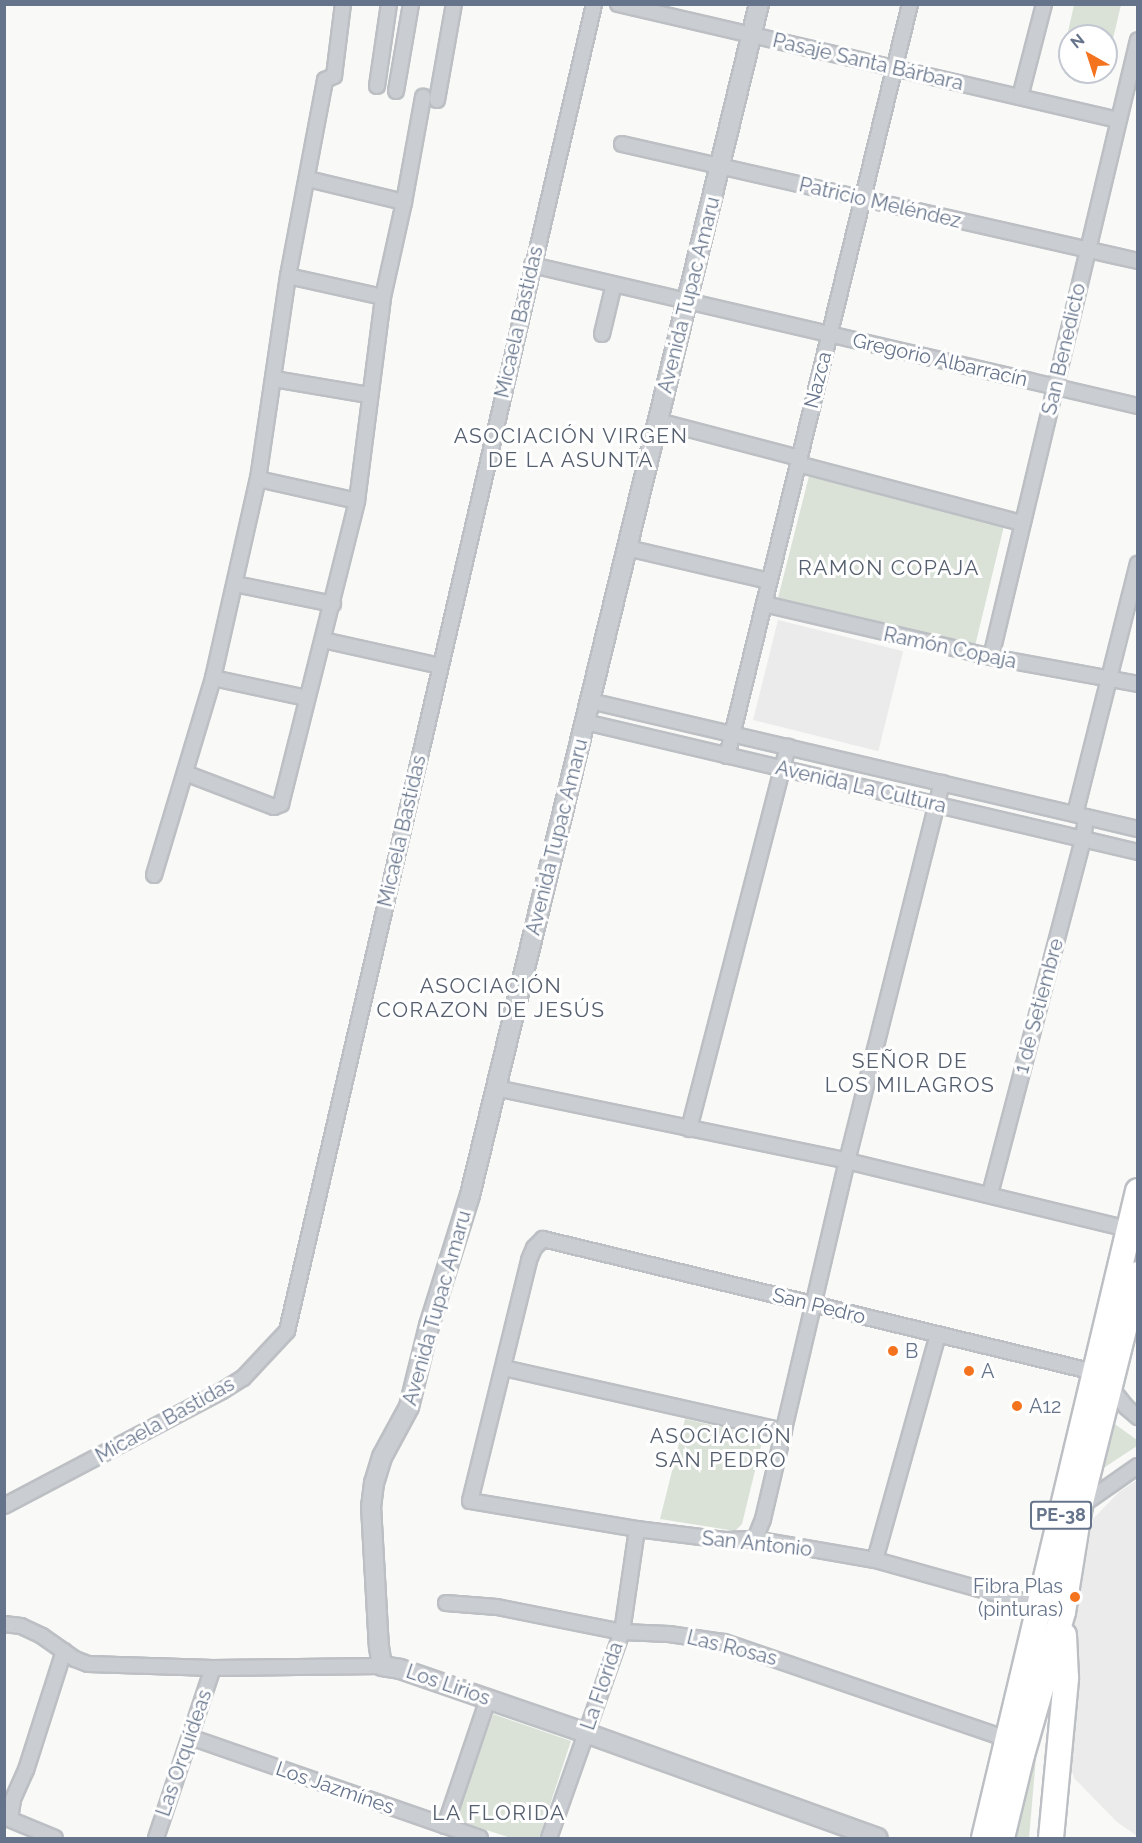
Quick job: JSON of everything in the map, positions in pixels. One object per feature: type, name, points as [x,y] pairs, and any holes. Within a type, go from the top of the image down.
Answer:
[{"type":"highway","name":"PE-38","points":[[984,1839],[1007,1739],[1052,1609],[1080,1506],[1128,1229],[1137,1191]]},
{"type":"highway","name":"PE-38","points":[[1002,1839],[1102,1380],[1137,1274]]},
{"type":"highway","points":[[1051,1839],[1066,1678],[1052,1609]]},
{"type":"street","points":[[154,875],[213,678],[258,479],[288,276],[324,86],[326,80],[334,76],[343,4]]},
{"type":"street","points":[[377,86],[389,4]]},
{"type":"street","points":[[396,91],[411,4]]},
{"type":"street","points":[[185,773],[278,806],[333,604],[357,501],[383,297],[454,4]]},
{"type":"street","name":"Micaela Bastidas","points":[[4,1506],[222,1391],[243,1378],[287,1331],[594,4]]},
{"type":"street","name":"Pasaje Santa Bárbara","points":[[618,4],[1118,120]]},
{"type":"street","name":"Avenida Tupac Amaru","points":[[382,1665],[371,1506],[374,1483],[382,1457],[404,1422],[417,1384],[429,1326],[470,1195],[759,4]]},
{"type":"street","name":"Nazca","points":[[727,756],[910,4]]},
{"type":"street","points":[[1020,98],[1044,4]]},
{"type":"street","name":"San Benedicto","points":[[990,657],[1137,40]]},
{"type":"street","name":"Patricio Meléndez","points":[[622,144],[1137,261]]},
{"type":"street","points":[[308,179],[405,201]]},
{"type":"street","name":"Gregorio Albarracín","points":[[532,265],[1137,406]]},
{"type":"street","points":[[288,276],[383,297]]},
{"type":"street","points":[[602,334],[614,284]]},
{"type":"street","points":[[274,379],[369,396]]},
{"type":"street","points":[[658,421],[1022,523]]},
{"type":"street","points":[[258,479],[357,501]]},
{"type":"street","points":[[627,548],[769,581]]},
{"type":"street","name":"1 de Setiembre","points":[[990,1194],[1083,839],[1080,815],[1109,679],[1137,564]]},
{"type":"street","points":[[235,584],[333,604]]},
{"type":"street","name":"Ramón Copaja","points":[[764,604],[990,657],[1137,684]]},
{"type":"street","points":[[323,640],[440,666]]},
{"type":"street","points":[[213,678],[306,698]]},
{"type":"street","name":"Avenida La Cultura","points":[[590,701],[1137,829]]},
{"type":"street","name":"Avenida La Cultura","points":[[585,722],[1137,852]]},
{"type":"street","points":[[689,1129],[788,747]]},
{"type":"street","points":[[755,1539],[764,1519],[847,1161],[942,783]]},
{"type":"street","points":[[496,1088],[847,1161],[1128,1229]]},
{"type":"street","name":"San Pedro","points":[[504,1368],[529,1260],[534,1248],[543,1239],[938,1335],[1102,1380]]},
{"type":"street","points":[[875,1560],[938,1335]]},
{"type":"street","points":[[504,1368],[784,1431]]},
{"type":"street","name":"San Antonio","points":[[504,1368],[470,1501],[637,1529],[725,1540],[755,1539],[875,1560],[1052,1609]]},
{"type":"street","points":[[1102,1380],[1137,1417]]},
{"type":"street","points":[[1080,1506],[1137,1466]]},
{"type":"street","name":"La Florida","points":[[549,1839],[622,1632],[637,1529]]},
{"type":"street","name":"Las Rosas","points":[[446,1603],[497,1607],[622,1632],[699,1637],[724,1642],[1007,1739]]},
{"type":"street","name":"Los Lirios","points":[[4,1624],[21,1626],[88,1664],[213,1668],[382,1665],[400,1669],[586,1733],[878,1839]]},
{"type":"street","points":[[55,1839],[7,1818],[26,1770],[64,1651]]},
{"type":"street","name":"Las Orquídeas","points":[[156,1839],[213,1668]]},
{"type":"street","points":[[445,1826],[488,1699]]},
{"type":"street","name":"Los Jazmínes","points":[[190,1737],[480,1839]]},
{"type":"shaded area","points":[[1074,5],[1121,5],[1116,24],[1070,24]]},
{"type":"shaded area","points":[[809,476],[1004,526],[975,646],[971,649],[778,598]]},
{"type":"shaded area","points":[[778,620],[903,651],[878,751],[753,720]]},
{"type":"shaded area","points":[[685,1419],[757,1435],[762,1442],[742,1524],[735,1531],[660,1519]]},
{"type":"shaded area","points":[[1112,1422],[1137,1440],[1137,1446],[1102,1469]]},
{"type":"shaded area","points":[[1137,1480],[1137,1836],[1117,1822],[1074,1778],[1065,1746],[1069,1654],[1093,1519],[1119,1492]]},
{"type":"shaded area","points":[[493,1714],[571,1741],[539,1838],[511,1838],[456,1820]]},
{"type":"shaded area","points":[[1024,1756],[1036,1758],[1029,1838],[1008,1838]]},
{"type":"place","name":"B","points":[[893,1351]]},
{"type":"place","name":"A","points":[[969,1371]]},
{"type":"place","name":"A12","points":[[1017,1406]]},
{"type":"place","name":"Fibra Plas (pinturas)","points":[[1075,1597]]},
{"type":"district","name":"ASOCIACIÓN VIRGEN DE LA ASUNTA","points":[[571,448]]},
{"type":"district","name":"RAMON COPAJA","points":[[889,568]]},
{"type":"district","name":"ASOCIACIÓN CORAZON DE JESÚS","points":[[491,998]]},
{"type":"district","name":"SEÑOR DE LOS MILAGROS","points":[[910,1073]]},
{"type":"district","name":"ASOCIACIÓN SAN PEDRO","points":[[721,1448]]},
{"type":"district","name":"LA FLORIDA","points":[[499,1813]]}]
